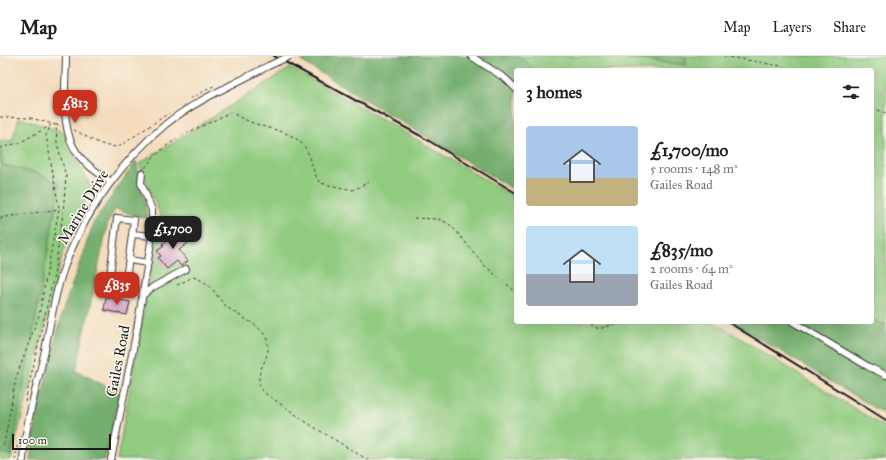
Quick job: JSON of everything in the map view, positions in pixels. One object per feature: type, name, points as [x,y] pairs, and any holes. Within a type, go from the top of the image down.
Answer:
[{"type":"street","points":[[66,56],[66,126],[69,139],[81,159],[111,182]]},
{"type":"street","name":"Marine Drive","points":[[23,460],[33,402],[55,304],[68,257],[89,217],[111,182],[130,159],[167,124],[199,103],[268,66],[290,56]]},
{"type":"street","points":[[471,56],[506,79],[514,87]]},
{"type":"street","name":"Gailes Road","points":[[111,460],[143,295],[152,236],[152,210],[141,183],[142,173]]},
{"type":"street","points":[[117,218],[134,220],[129,260],[124,294],[108,292],[117,218]]},
{"type":"street","points":[[132,234],[152,236]]},
{"type":"street","points":[[129,260],[148,263]]},
{"type":"street","points":[[143,295],[153,287],[186,269]]},
{"type":"street","points":[[796,324],[869,367],[886,375]]},
{"type":"path","points":[[724,56],[781,66],[784,68]]},
{"type":"path","points":[[874,109],[886,114]]},
{"type":"path","points":[[142,173],[151,158],[171,142],[231,112],[254,124],[289,134],[300,142],[306,149],[314,176],[320,183],[353,190],[369,182]]},
{"type":"path","points":[[0,117],[31,118],[56,125]]},
{"type":"path","points":[[0,148],[21,142],[52,124]]},
{"type":"path","points":[[0,447],[4,444],[16,378],[39,315],[59,209],[46,135],[52,124]]},
{"type":"path","points":[[0,218],[59,209]]},
{"type":"path","points":[[58,214],[63,214]]},
{"type":"path","points":[[414,218],[438,219],[448,224],[456,231],[485,266],[514,290]]},
{"type":"path","points":[[177,284],[193,276],[204,280],[230,309],[262,331],[268,343],[267,355],[259,373],[258,383],[262,391],[312,426],[368,460]]},
{"type":"path","points":[[590,324],[599,329],[615,324]]},
{"type":"green space","points":[[315,56],[520,56],[532,68],[514,68],[514,190],[301,61]]},
{"type":"green space","points":[[520,56],[606,56],[685,65],[686,56],[886,56],[886,325],[874,320],[874,68],[532,68]]},
{"type":"green space","points":[[606,56],[686,56],[686,65]]},
{"type":"green space","points":[[290,68],[382,119],[514,197],[514,324],[717,324],[886,428],[886,460],[117,460],[161,217],[139,164]]},
{"type":"green space","points":[[19,118],[64,132],[91,188],[63,253],[11,460],[0,460],[0,140],[12,141]]},
{"type":"green space","points":[[0,146],[3,165],[38,173],[60,184],[11,456],[0,453]]},
{"type":"green space","points":[[136,161],[148,219],[115,209],[108,222],[76,371],[120,393],[105,460],[30,460],[36,421],[62,313],[94,222]]},
{"type":"green space","points":[[874,320],[886,325],[886,415],[735,324],[874,324]]},
{"type":"building","points":[[178,231],[181,236],[188,234],[185,240],[188,243],[179,250],[188,261],[181,266],[177,261],[167,269],[158,258],[161,256],[157,251],[164,246],[162,244],[167,240],[165,238],[170,234],[172,237]]},
{"type":"building","points":[[106,297],[130,302],[127,315],[104,310]]},
{"type":"railway","points":[[274,56],[419,135],[514,192]]},
{"type":"railway","points":[[731,324],[886,420]]}]
